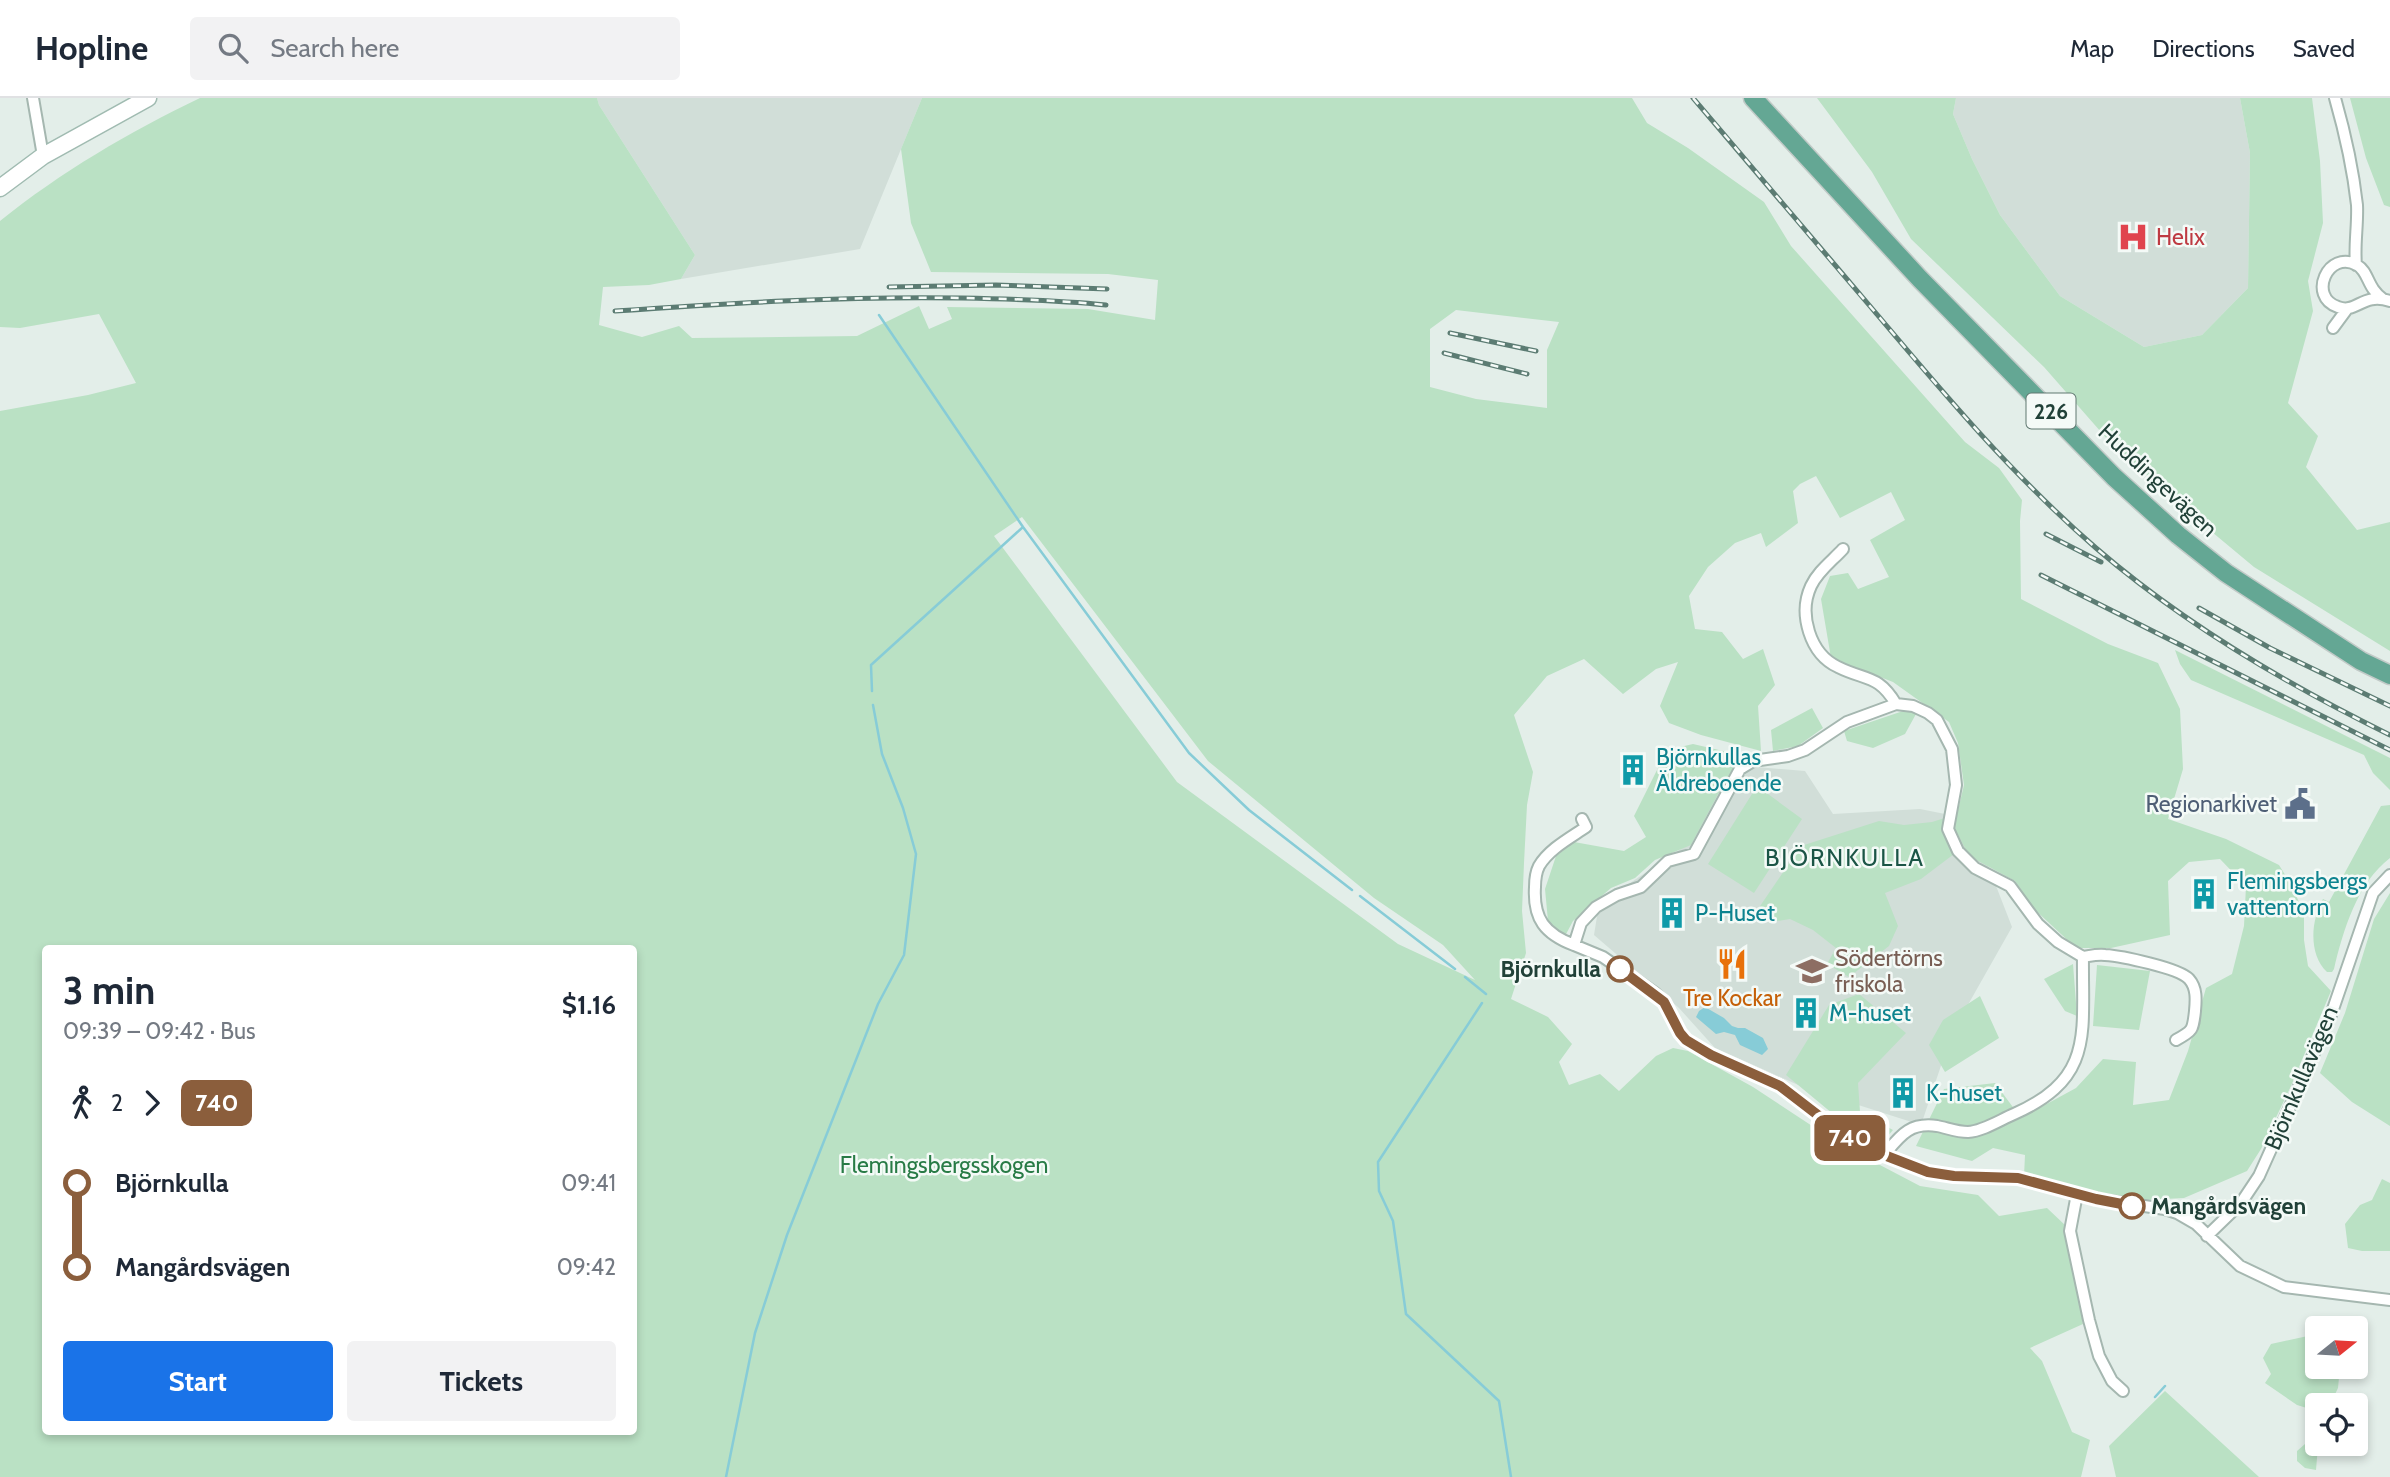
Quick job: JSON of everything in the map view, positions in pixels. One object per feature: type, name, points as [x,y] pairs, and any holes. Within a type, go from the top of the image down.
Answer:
[{"type":"main road","name":"Huddingevägen","points":[[1753,98],[1920,279],[2114,477],[2160,519],[2226,573],[2361,661],[2390,675]]},
{"type":"street","points":[[33,98],[43,156]]},
{"type":"street","points":[[0,188],[43,156],[148,98]]},
{"type":"street","points":[[2335,98],[2352,168],[2357,209],[2354,241],[2356,265]]},
{"type":"street","points":[[2347,309],[2334,306],[2326,298],[2322,283],[2328,269],[2342,262],[2354,241]]},
{"type":"street","points":[[2342,262],[2356,265],[2367,276],[2368,285],[2362,301]]},
{"type":"street","points":[[2368,285],[2386,300]]},
{"type":"street","points":[[2334,306],[2333,328],[2347,309],[2362,301],[2373,298],[2386,300]]},
{"type":"street","points":[[1843,549],[1820,572],[1811,587],[1807,608],[1808,632],[1815,647],[1826,660],[1836,667],[1879,682],[1896,704]]},
{"type":"street","points":[[1574,945],[1581,923],[1596,907],[1616,895],[1641,887],[1668,861],[1694,854],[1740,769],[1753,761],[1788,756],[1805,750],[1847,722],[1896,704],[1913,706],[1937,720],[1952,749],[1955,785],[1948,829],[1958,851],[1975,868],[2010,886],[2038,924],[2058,942],[2083,957],[2108,955],[2162,966],[2188,978],[2196,995],[2193,1027],[2191,1032],[2176,1041]]},
{"type":"street","points":[[1581,819],[1586,827],[1546,857],[1536,873],[1534,896],[1540,921],[1554,936],[1603,957],[1648,988],[1664,1002],[1686,1040],[1711,1055],[1780,1086],[1843,1133],[1884,1155],[1928,1172],[1954,1176],[2018,1178],[2096,1199],[2165,1209],[2196,1224],[2240,1266],[2284,1287],[2390,1300]]},
{"type":"street","name":"Björnkullavägen","points":[[2207,1236],[2241,1203],[2259,1175],[2331,1015],[2372,894],[2390,874]]},
{"type":"street","points":[[1884,1155],[1905,1131],[1913,1128],[1935,1126],[1970,1132],[2032,1105],[2051,1093],[2076,1062],[2082,1037],[2083,957]]},
{"type":"street","points":[[2077,1194],[2070,1231],[2089,1320],[2099,1356],[2112,1381],[2123,1391]]},
{"type":"shaded area","points":[[597,98],[922,98],[860,249],[681,279],[695,255]]},
{"type":"shaded area","name":"Helix","points":[[1956,98],[2240,98],[2250,153],[2248,288],[2202,335],[2144,347],[2060,296],[2000,215],[1953,114]]},
{"type":"shaded area","name":"Södertörns friskola","points":[[1718,764],[1805,771],[1833,814],[1920,809],[1970,819],[2012,927],[1952,1033],[1921,1125],[1805,1088],[1715,1048],[1679,1008],[1594,935],[1599,904],[1691,842]]},
{"type":"green space","name":"Flemingsbergsskogen","points":[[200,98],[597,98],[695,255],[681,279],[649,285],[603,287],[599,325],[642,337],[679,326],[692,338],[857,336],[919,306],[929,329],[952,319],[947,307],[1088,309],[1155,320],[1158,280],[1108,274],[931,272],[911,223],[901,149],[922,98],[1632,98],[1647,123],[1688,148],[1764,202],[1791,246],[1965,442],[1999,468],[2022,500],[2021,599],[2108,644],[2158,663],[2180,709],[2183,769],[2168,819],[2226,839],[2279,865],[2304,914],[2308,966],[2331,991],[2291,1086],[2261,1149],[2247,1171],[2184,1198],[2145,1200],[2103,1197],[2024,1176],[2025,1155],[1993,1148],[1972,1161],[1916,1146],[1944,1089],[1995,1083],[2021,1118],[2076,1088],[2103,1059],[2136,1062],[2133,1105],[2169,1100],[2188,1051],[2206,988],[2232,974],[2244,926],[2246,886],[2220,859],[2189,862],[2168,881],[2170,935],[2111,948],[2076,948],[2033,908],[2015,881],[1969,856],[1954,827],[1964,785],[1958,743],[1949,722],[1893,682],[1831,658],[1821,599],[1830,576],[1848,573],[1858,589],[1889,577],[1870,540],[1905,520],[1891,492],[1840,518],[1816,476],[1793,491],[1798,523],[1766,547],[1761,533],[1735,543],[1708,567],[1689,596],[1695,629],[1722,632],[1743,659],[1763,649],[1775,685],[1758,706],[1761,751],[1701,735],[1669,723],[1660,706],[1678,662],[1656,669],[1623,694],[1584,659],[1547,676],[1514,715],[1533,772],[1527,805],[1522,911],[1526,953],[1511,999],[1548,1017],[1572,1044],[1559,1062],[1569,1085],[1600,1074],[1619,1091],[1656,1056],[1673,1048],[1688,1051],[1753,1087],[1838,1143],[1920,1186],[1978,1195],[1999,1216],[2047,1208],[2066,1226],[2083,1324],[2030,1348],[2042,1361],[2072,1432],[2090,1440],[2081,1477],[0,1477],[0,411],[136,383],[99,314],[20,328],[0,327],[0,221],[71,170],[122,139]],"holes":[[[1456,310],[1559,322],[1547,350],[1547,408],[1476,399],[1430,387],[1430,329]],[[1022,517],[1208,761],[1374,898],[1443,945],[1475,980],[1398,944],[1177,782],[994,536]]]},
{"type":"green space","points":[[1817,98],[1956,98],[1953,114],[2000,215],[2060,296],[2144,347],[2202,335],[2248,288],[2250,153],[2240,98],[2312,98],[2320,161],[2323,223],[2308,281],[2313,311],[2288,403],[2318,436],[2306,467],[2357,530],[2390,522],[2390,651],[2254,567],[2108,440],[2044,367],[1911,239],[1872,172]]},
{"type":"green space","points":[[2350,98],[2390,98],[2390,207],[2384,205],[2366,158]]},
{"type":"green space","points":[[2175,650],[2390,758],[2390,790],[2373,773],[2364,755],[2191,680],[2180,664]]},
{"type":"green space","points":[[1812,708],[1823,728],[1798,746],[1773,751],[1771,730]]},
{"type":"green space","points":[[1906,710],[1916,714],[1905,734],[1873,748],[1847,741],[1844,731]]},
{"type":"green space","points":[[1693,744],[1736,754],[1742,763],[1725,781],[1691,845],[1655,860],[1635,878],[1611,888],[1573,921],[1565,936],[1548,921],[1545,889],[1556,856],[1574,842],[1624,851],[1646,837],[1634,816],[1667,750]]},
{"type":"green space","points":[[1757,786],[1802,819],[1754,893],[1708,864]]},
{"type":"green space","points":[[2390,805],[2390,858],[2378,868],[2360,894],[2347,924],[2334,969],[2327,972],[2314,947],[2314,927],[2319,907],[2323,899],[2329,902],[2381,806]]},
{"type":"green space","points":[[1951,816],[1958,851],[1921,879],[1885,893],[1898,926],[1889,946],[1849,977],[1827,964],[1836,948],[1813,930],[1790,919],[1771,922],[1756,912],[1801,846],[1879,821],[1904,825],[1932,822]]},
{"type":"green space","points":[[2390,893],[2390,1126],[2352,1102],[2320,1073],[2345,1013],[2374,919]]},
{"type":"green space","points":[[2073,964],[2077,1016],[2065,1011],[2044,979]]},
{"type":"green space","points":[[2097,965],[2150,971],[2139,1030],[2093,1026]]},
{"type":"green space","points":[[1859,994],[1906,1033],[1858,1083],[1860,1112],[1893,1130],[1880,1145],[1856,1133],[1786,1075],[1829,1005]]},
{"type":"green space","points":[[1980,996],[1999,1038],[1945,1072],[1929,1045],[1943,1020]]},
{"type":"green space","points":[[2382,1179],[2390,1183],[2390,1251],[2348,1248],[2345,1224],[2360,1205],[2372,1200]]},
{"type":"green space","points":[[2305,1337],[2305,1379],[2339,1379],[2336,1393],[2305,1393],[2305,1407],[2265,1383],[2271,1374],[2263,1358],[2271,1344]]},
{"type":"green space","points":[[2165,1391],[2259,1477],[2116,1477],[2109,1446]]},
{"type":"green space","points":[[2305,1444],[2305,1456],[2317,1456],[2316,1470],[2305,1468],[2297,1461],[2297,1451]]},
{"type":"water","points":[[1705,1007],[1732,1026],[1745,1028],[1763,1038],[1768,1049],[1762,1055],[1740,1045],[1735,1035],[1724,1032],[1716,1034],[1696,1017]]},
{"type":"waterway","points":[[879,315],[1023,527],[1189,753],[1249,810],[1352,890]]},
{"type":"waterway","points":[[872,691],[871,665],[1023,527]]},
{"type":"waterway","points":[[726,1477],[755,1333],[787,1235],[878,1004],[904,955],[916,854],[903,808],[882,754],[873,705]]},
{"type":"waterway","points":[[1360,896],[1455,969]]},
{"type":"waterway","points":[[1465,977],[1486,994]]},
{"type":"waterway","points":[[1482,1003],[1378,1162],[1379,1191],[1393,1221],[1406,1314],[1499,1401],[1511,1477]]},
{"type":"waterway","points":[[2155,1397],[2165,1386]]},
{"type":"railway","points":[[1693,98],[1954,404],[2008,464],[2066,521],[2130,576],[2200,627],[2274,673],[2390,735]]},
{"type":"railway","points":[[889,287],[996,285],[1107,289]]},
{"type":"railway","points":[[615,311],[875,298],[1016,299],[1106,305]]},
{"type":"railway","points":[[1450,333],[1536,351]]},
{"type":"railway","points":[[1444,353],[1527,374]]},
{"type":"railway","points":[[2046,534],[2101,562]]},
{"type":"railway","points":[[2041,575],[2390,750]]},
{"type":"railway","points":[[2199,608],[2270,648],[2390,706]]},
{"type":"bus line","name":"740","points":[[1620,969],[1664,1002],[1686,1040],[1711,1055],[1780,1086],[1836,1129],[1864,1146],[1928,1172],[1954,1176],[2018,1178],[2132,1206]]},
{"type":"place","name":"Helix","points":[[2133,237]]},
{"type":"place","name":"Björnkullas Äldreboende","points":[[1633,770]]},
{"type":"place","name":"Regionarkivet","points":[[2300,804]]},
{"type":"place","name":"Flemingsbergs vattentorn","points":[[2204,894]]},
{"type":"place","name":"P-Huset","points":[[1672,913]]},
{"type":"place","name":"Tre Kockar","points":[[1732,964]]},
{"type":"place","name":"Björnkulla","points":[[1620,969]]},
{"type":"place","name":"Södertörns friskola","points":[[1812,971]]},
{"type":"place","name":"M-huset","points":[[1806,1013]]},
{"type":"place","name":"K-huset","points":[[1903,1093]]},
{"type":"place","name":"Mangårdsvägen","points":[[2132,1206]]},
{"type":"district","name":"BJÖRNKULLA","points":[[1845,857]]}]
